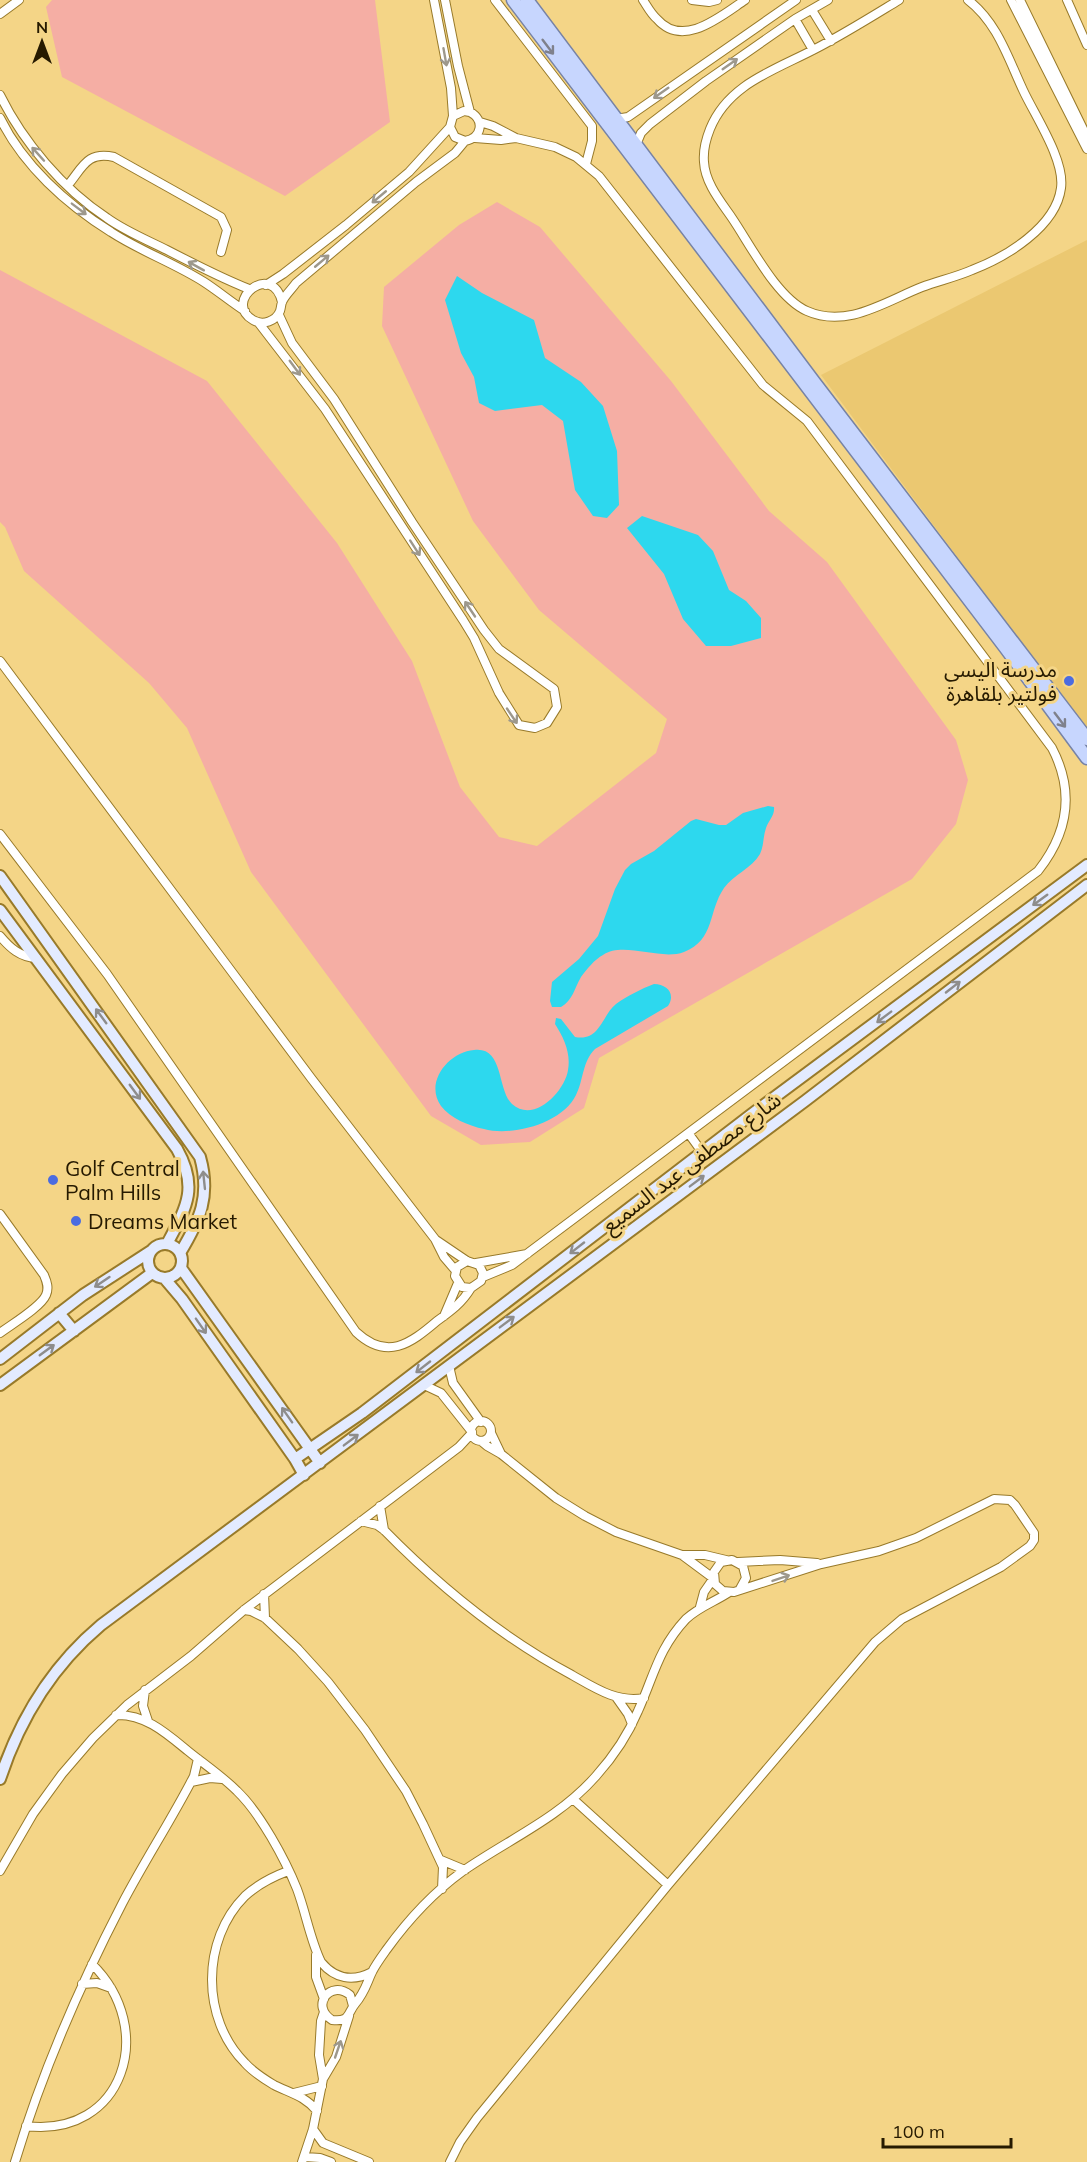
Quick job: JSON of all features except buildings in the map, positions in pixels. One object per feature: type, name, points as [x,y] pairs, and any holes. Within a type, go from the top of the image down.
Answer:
[{"type":"main road","points":[[513,0],[1005,646],[1087,758]]},
{"type":"main road","points":[[527,0],[1087,739]]},
{"type":"street","points":[[0,14],[19,0]]},
{"type":"street","points":[[267,285],[346,225],[409,172],[450,127],[453,116],[451,88],[434,0]]},
{"type":"street","points":[[445,0],[470,112],[480,122],[516,138],[555,147],[586,164],[606,184],[763,385],[807,421],[1052,748],[1062,773],[1065,790],[1063,826],[1057,843],[1038,871],[512,1265],[483,1277]]},
{"type":"street","points":[[495,0],[592,126],[591,150],[586,164]]},
{"type":"street","points":[[643,0],[658,21],[669,28],[685,32],[704,27],[745,0]]},
{"type":"street","points":[[692,0],[709,2],[717,0]]},
{"type":"street","points":[[616,119],[628,117],[796,0]]},
{"type":"street","points":[[636,145],[641,133],[650,124],[706,81],[795,19],[828,0]]},
{"type":"street","points":[[899,0],[831,41],[756,78],[732,96],[714,119],[706,141],[704,163],[712,187],[786,297],[813,314],[831,318],[856,315],[923,287],[974,270],[1013,249],[1040,228],[1054,210],[1061,188],[1059,161],[1035,116],[999,38],[985,14],[968,0]]},
{"type":"street","points":[[1011,0],[1087,149]]},
{"type":"street","points":[[1020,0],[1087,137]]},
{"type":"street","points":[[1067,0],[1072,15],[1085,31],[1087,45]]},
{"type":"street","points":[[812,10],[831,41]]},
{"type":"street","points":[[795,19],[813,50]]},
{"type":"street","points":[[696,69],[706,81]]},
{"type":"street","points":[[0,95],[9,115],[31,146],[87,204],[109,220],[210,273],[249,290]]},
{"type":"street","points":[[453,116],[464,111],[470,112]]},
{"type":"street","points":[[0,118],[28,160],[58,194],[111,233],[203,282],[258,322],[325,409],[463,620],[514,720],[519,725],[535,728],[547,723],[557,707],[554,689],[499,649],[484,630],[334,399],[292,343],[279,315],[282,302],[296,283],[416,182],[449,158],[465,141],[475,138],[501,140],[516,138]]},
{"type":"street","points":[[475,138],[480,130],[480,122]]},
{"type":"street","points":[[450,127],[455,137],[465,141]]},
{"type":"street","points":[[68,185],[88,159],[103,154],[114,157],[221,217],[227,230],[221,252]]},
{"type":"street","points":[[409,172],[416,182]]},
{"type":"street","points":[[245,311],[244,300],[249,290],[260,284],[277,291],[282,302]]},
{"type":"street","points":[[258,322],[270,321],[279,315]]},
{"type":"street","points":[[402,528],[412,522]]},
{"type":"street","points":[[0,661],[318,1087],[435,1239],[444,1257],[456,1271],[458,1284],[444,1316]]},
{"type":"street","points":[[0,834],[106,974],[356,1332],[367,1342],[376,1346],[398,1347],[412,1341],[461,1302],[471,1288],[479,1284],[483,1277],[482,1269],[435,1239]]},
{"type":"street","name":"شارع مصطفى عبد السميع","points":[[295,1459],[362,1413],[752,1114],[1087,865]]},
{"type":"street","points":[[0,876],[200,1156],[205,1175],[205,1194],[194,1231],[180,1254]]},
{"type":"street","name":"شارع مصطفى عبد السميع","points":[[0,1779],[13,1743],[32,1705],[51,1677],[75,1649],[101,1625],[805,1101],[1087,885]]},
{"type":"street","points":[[0,910],[177,1149],[184,1162],[189,1178],[189,1194],[185,1210],[167,1244]]},
{"type":"street","points":[[0,936],[18,953],[36,958]]},
{"type":"street","points":[[72,1007],[87,996]]},
{"type":"street","points":[[794,1084],[794,1096],[805,1101]]},
{"type":"street","points":[[752,1114],[765,1116],[768,1128]]},
{"type":"street","points":[[689,1134],[702,1152]]},
{"type":"street","points":[[0,1214],[48,1284],[42,1302],[0,1333]]},
{"type":"street","points":[[0,1359],[83,1295],[159,1245],[174,1246],[180,1254],[181,1268],[320,1463]]},
{"type":"street","points":[[151,1251],[147,1260],[152,1274],[160,1279],[175,1276],[181,1268]]},
{"type":"street","points":[[456,1271],[460,1264],[528,1253]]},
{"type":"street","points":[[0,1385],[152,1274]]},
{"type":"street","points":[[165,1279],[182,1299],[304,1475]]},
{"type":"street","points":[[458,1284],[471,1288]]},
{"type":"street","points":[[59,1313],[74,1331]]},
{"type":"street","points":[[449,1366],[453,1383],[481,1422],[489,1425],[501,1454]]},
{"type":"street","points":[[424,1385],[441,1393],[480,1441],[501,1454],[555,1498],[616,1532],[682,1555],[713,1579],[718,1588],[728,1593]]},
{"type":"street","points":[[0,1871],[20,1834],[47,1794],[78,1755],[116,1715],[264,1594],[459,1447],[472,1433],[474,1425],[481,1422]]},
{"type":"street","points":[[459,1447],[488,1439],[491,1433]]},
{"type":"street","points":[[293,2093],[322,2083],[336,2057],[353,2006],[366,1990],[372,1972],[401,1931],[442,1889],[465,1870],[518,1838],[573,1799],[609,1760],[632,1724],[654,1669],[668,1642],[687,1618],[700,1607],[740,1589],[822,1564],[879,1551],[916,1538],[994,1499],[1010,1500],[1016,1505],[1034,1533],[1034,1540],[1025,1551],[975,1581],[902,1619],[881,1636],[668,1886],[477,2118],[460,2142],[450,2162]]},
{"type":"street","points":[[380,1506],[384,1530]]},
{"type":"street","points":[[361,1521],[384,1530],[443,1587],[507,1636],[559,1668],[616,1697],[644,1698]]},
{"type":"street","points":[[682,1555],[705,1555],[738,1562],[780,1560],[822,1564]]},
{"type":"street","points":[[700,1607],[704,1592],[713,1579],[716,1567],[726,1560]]},
{"type":"street","points":[[738,1562],[746,1572],[744,1584],[740,1589]]},
{"type":"street","points":[[264,1594],[265,1618]]},
{"type":"street","points":[[244,1610],[265,1618],[328,1682],[365,1730],[406,1791],[441,1860],[444,1874],[442,1889]]},
{"type":"street","points":[[145,1690],[143,1706],[148,1721]]},
{"type":"street","points":[[616,1697],[632,1724]]},
{"type":"street","points":[[116,1715],[133,1716],[148,1721],[239,1792],[262,1824],[288,1871],[308,1920],[316,1954],[316,1977],[324,1999],[319,2055],[322,2083],[313,2129],[304,2159],[320,2158],[331,2162]]},
{"type":"street","points":[[15,2162],[52,2052],[82,1984],[141,1869],[191,1782],[198,1759]]},
{"type":"street","points":[[191,1782],[210,1778],[222,1779]]},
{"type":"street","points":[[573,1799],[668,1886]]},
{"type":"street","points":[[441,1860],[465,1870]]},
{"type":"street","points":[[288,1871],[253,1889],[231,1913],[217,1945],[212,1980],[213,2002],[218,2021],[238,2056],[265,2080],[304,2098],[317,2111]]},
{"type":"street","points":[[316,1954],[327,1970],[343,1978],[363,1977],[372,1972]]},
{"type":"street","points":[[26,2126],[53,2127],[80,2118],[102,2102],[114,2087],[122,2070],[128,2042],[123,2014],[111,1988],[92,1964]]},
{"type":"street","points":[[340,1990],[343,1978]]},
{"type":"street","points":[[82,1984],[97,1983],[111,1988]]},
{"type":"street","points":[[324,1999],[334,1990],[340,1990],[350,1995],[353,2006]]},
{"type":"street","points":[[324,2012],[333,2020],[349,2016]]},
{"type":"street","points":[[313,2129],[323,2143],[369,2162]]},
{"type":"shaded area","points":[[52,0],[375,0],[390,122],[285,196],[62,77],[46,7]]},
{"type":"shaded area","points":[[497,202],[540,227],[671,381],[769,511],[827,562],[956,740],[968,780],[956,824],[912,879],[599,1058],[584,1108],[530,1142],[481,1145],[431,1116],[251,872],[187,728],[149,683],[24,571],[5,527],[0,522],[0,270],[207,381],[337,543],[412,661],[460,787],[499,837],[537,846],[656,753],[667,719],[539,610],[473,521],[382,326],[384,287],[459,225]]},
{"type":"shaded area","points":[[1087,240],[1087,730],[821,375]]},
{"type":"water","points":[[457,276],[482,293],[534,320],[545,358],[581,382],[603,406],[617,451],[619,505],[607,518],[593,516],[575,490],[563,421],[542,405],[495,411],[479,403],[474,377],[461,353],[445,300]]},
{"type":"water","points":[[642,516],[698,535],[713,551],[729,590],[746,601],[761,618],[761,638],[731,646],[706,646],[683,619],[664,574],[627,528]]},
{"type":"water","points":[[768,806],[774,807],[774,810],[766,828],[760,854],[724,888],[706,933],[694,947],[674,954],[632,950],[612,951],[594,962],[583,974],[568,1001],[561,1007],[552,1007],[550,1001],[552,982],[579,959],[598,936],[615,889],[625,870],[631,864],[654,851],[691,821],[696,819],[726,825],[743,813]]},
{"type":"water","points":[[654,984],[659,984],[669,990],[671,998],[668,1006],[595,1049],[585,1065],[576,1095],[569,1105],[549,1120],[522,1129],[495,1131],[460,1121],[441,1106],[435,1087],[437,1078],[448,1062],[456,1056],[474,1050],[484,1051],[495,1062],[507,1097],[512,1104],[521,1109],[539,1108],[555,1095],[566,1078],[568,1070],[568,1052],[555,1024],[556,1018],[561,1019],[575,1037],[590,1036],[616,1004]]},
{"type":"place","name":"مدرسة اليسي فولتير بلقاهرة","points":[[1069,681]]},
{"type":"place","name":"Golf Central Palm Hills","points":[[53,1180]]},
{"type":"place","name":"Dreams Market","points":[[76,1221]]}]
